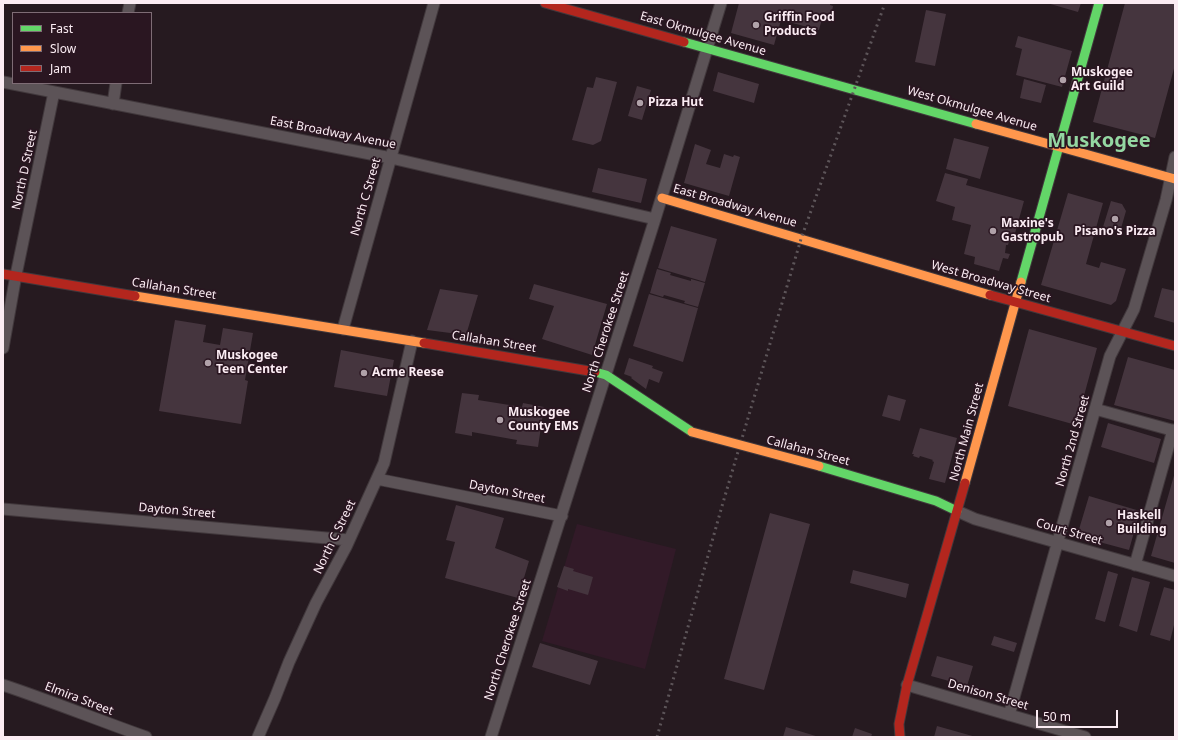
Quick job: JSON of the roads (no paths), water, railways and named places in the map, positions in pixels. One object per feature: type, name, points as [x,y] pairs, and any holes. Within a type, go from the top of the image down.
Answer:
[{"type":"street","name":"North C Street","points":[[343,329],[434,3]]},
{"type":"street","name":"East Okmulgee Avenue","points":[[545,3],[854,89]]},
{"type":"street","name":"North Cherokee Street","points":[[491,737],[662,198],[721,3]]},
{"type":"street","name":"North Main Street","points":[[900,737],[900,724],[907,685],[1060,146],[1099,3]]},
{"type":"street","name":"East Broadway Avenue","points":[[13,84],[391,158],[655,219]]},
{"type":"street","points":[[113,104],[116,84]]},
{"type":"street","name":"West Okmulgee Avenue","points":[[854,89],[1173,178]]},
{"type":"street","name":"North D Street","points":[[3,348],[16,275],[54,92]]},
{"type":"street","name":"North 2nd Street","points":[[1009,715],[1110,356],[1134,309],[1173,178],[1175,157]]},
{"type":"street","name":"East Broadway Avenue","points":[[662,198],[801,239]]},
{"type":"street","name":"West Broadway Street","points":[[801,239],[1015,302],[1175,346]]},
{"type":"street","name":"Callahan Street","points":[[3,274],[589,370],[606,375],[692,432],[819,466],[936,501],[957,510]]},
{"type":"street","name":"North C Street","points":[[258,737],[289,662],[316,603],[349,540],[384,463],[412,341]]},
{"type":"street","points":[[1096,409],[1174,431],[1135,564]]},
{"type":"street","name":"Dayton Street","points":[[377,479],[562,516]]},
{"type":"street","name":"Dayton Street","points":[[3,509],[349,540]]},
{"type":"street","name":"Court Street","points":[[957,510],[975,519],[1175,576]]},
{"type":"street","name":"Elmira Street","points":[[3,684],[146,737]]},
{"type":"street","name":"Denison Street","points":[[907,685],[1086,737]]},
{"type":"street","name":"North Main Street","points":[[892,737],[900,724]]},
{"type":"railway","points":[[657,737],[722,506],[801,239],[885,3]]},
{"type":"place","name":"Griffin Food Products","points":[[756,25]]},
{"type":"place","name":"Muskogee Art Guild","points":[[1063,80]]},
{"type":"place","name":"Pizza Hut","points":[[640,103]]},
{"type":"place","name":"Pisano's Pizza","points":[[1115,219]]},
{"type":"place","name":"Maxine's Gastropub","points":[[993,231]]},
{"type":"place","name":"Muskogee Teen Center","points":[[208,363]]},
{"type":"place","name":"Acme Reese","points":[[364,373]]},
{"type":"place","name":"Muskogee County EMS","points":[[500,420]]},
{"type":"place","name":"Haskell Building","points":[[1109,523]]},
{"type":"district","name":"Muskogee","points":[[1099,141]]}]
